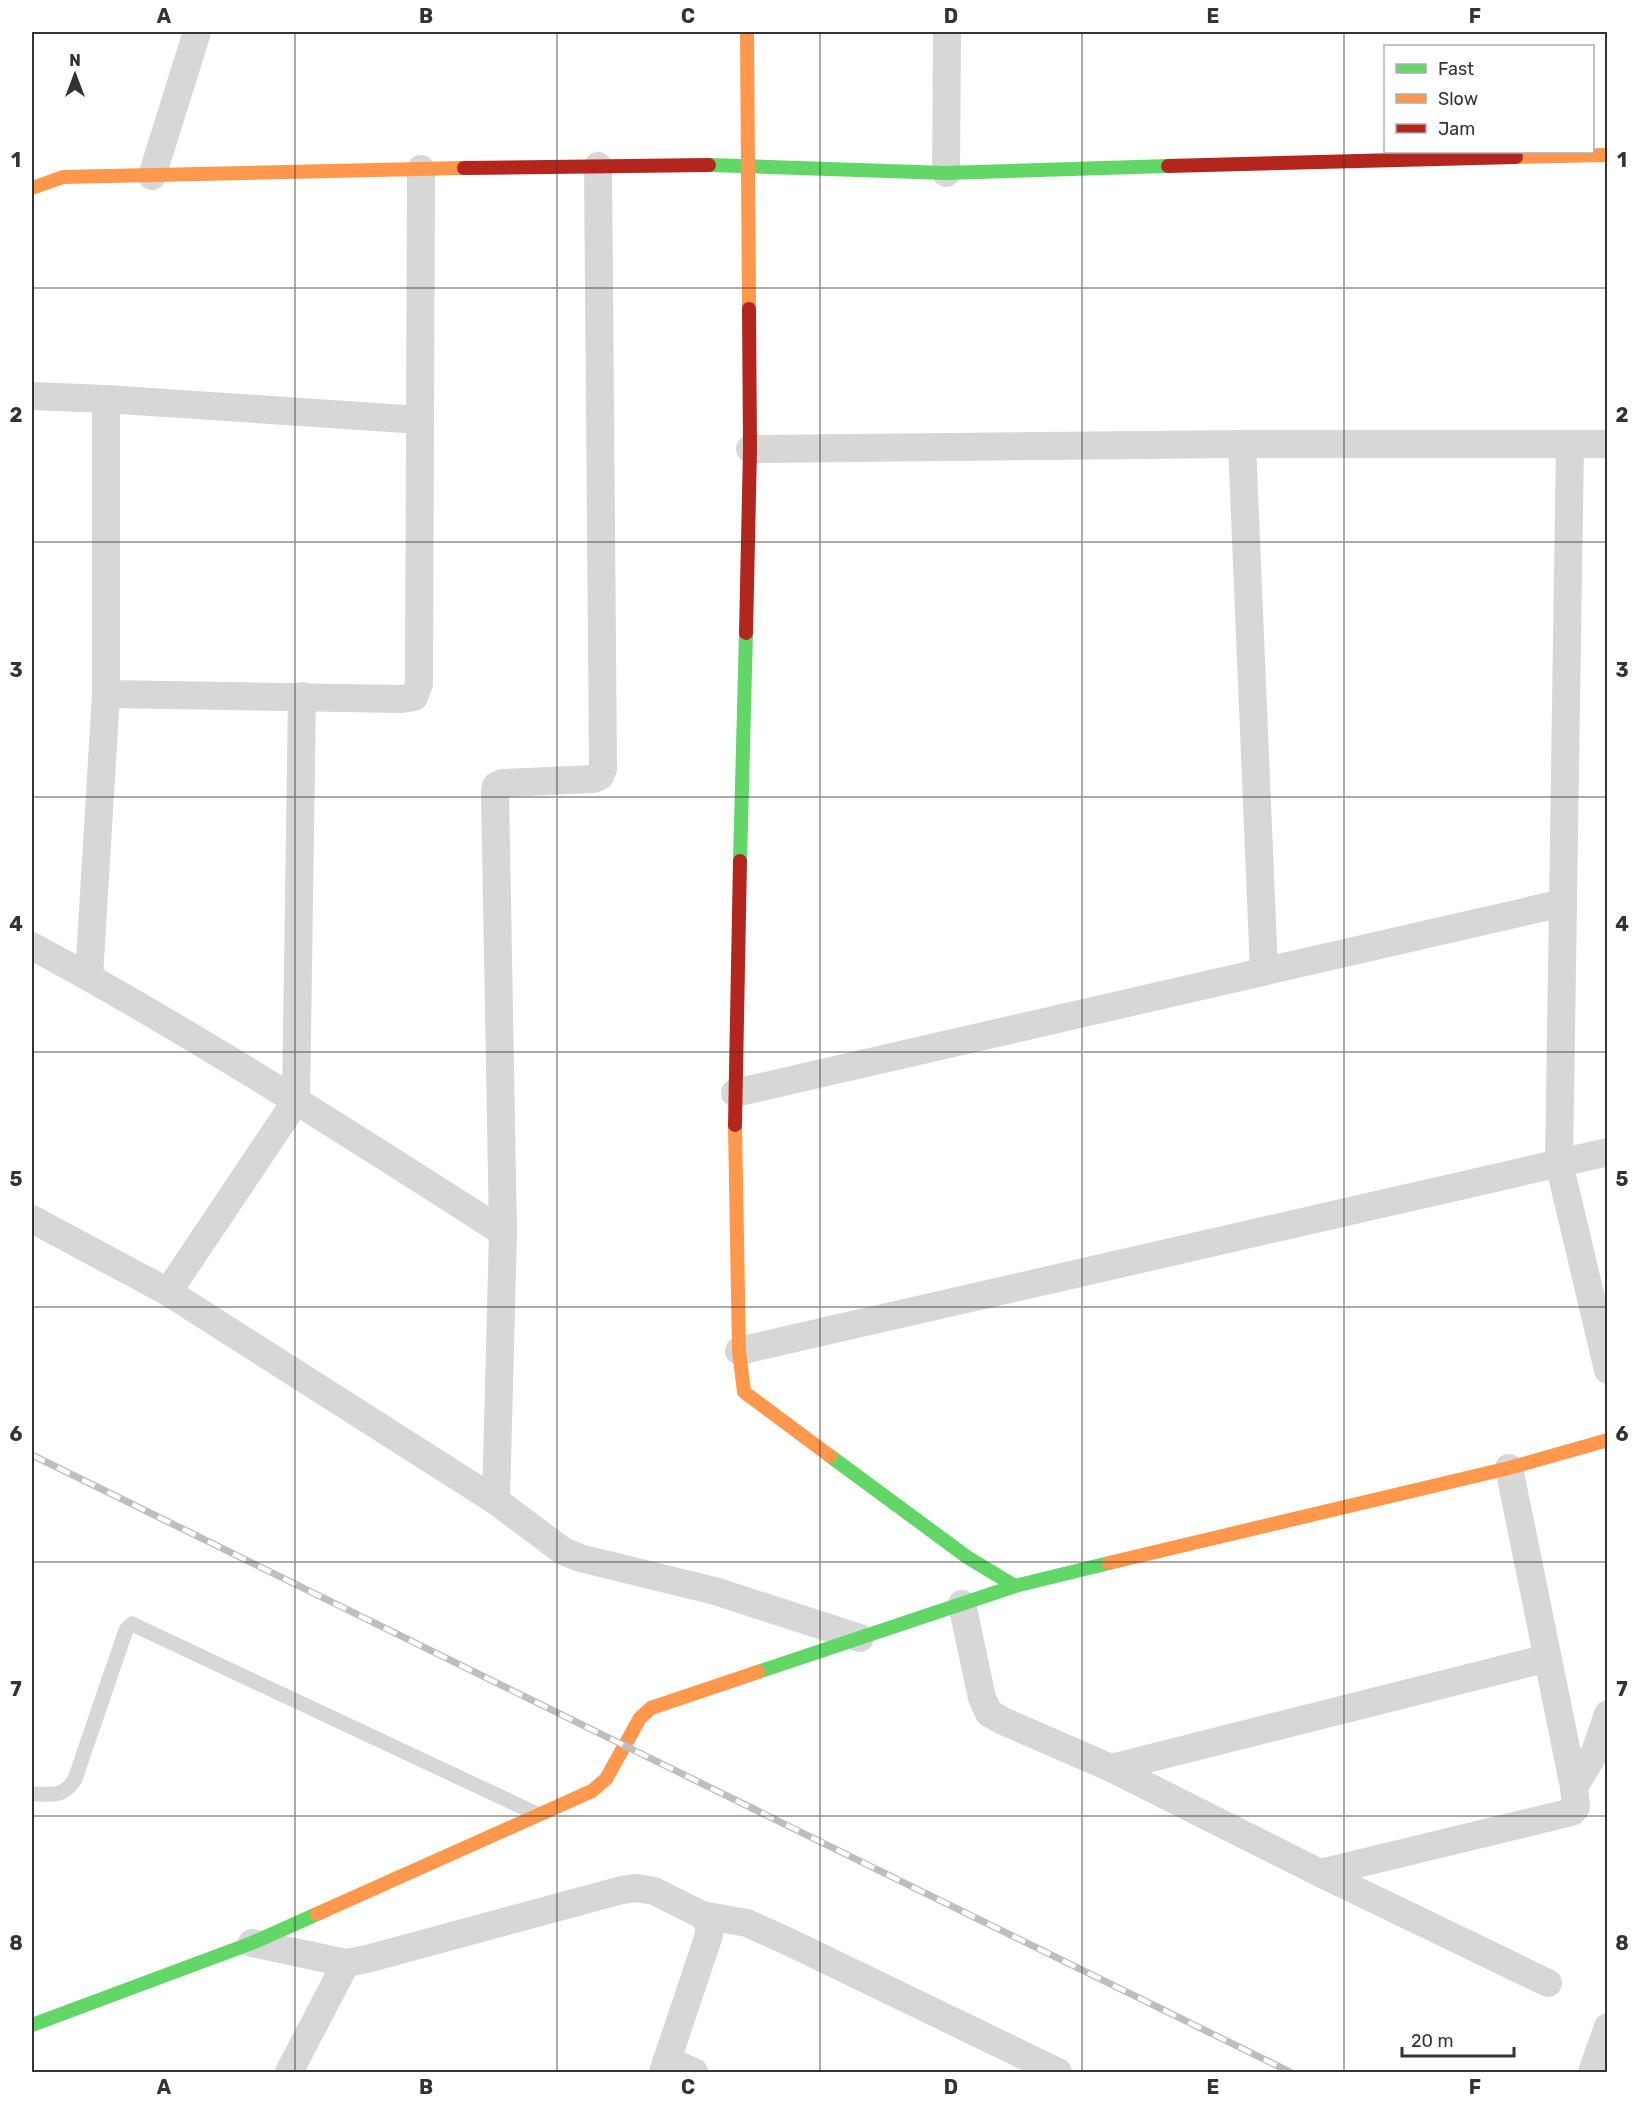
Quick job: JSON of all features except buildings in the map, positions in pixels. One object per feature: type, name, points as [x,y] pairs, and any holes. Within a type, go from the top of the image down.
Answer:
[{"type":"street","points":[[152,176],[197,32]]},
{"type":"street","points":[[747,32],[750,449],[735,1093],[739,1351],[744,1392],[967,1557],[1015,1586]]},
{"type":"street","points":[[946,173],[947,32]]},
{"type":"street","points":[[32,188],[63,177],[421,169],[748,165],[946,173],[1375,159],[1608,155]]},
{"type":"street","points":[[496,1501],[503,1232],[495,791],[496,786],[502,783],[594,779],[600,776],[603,769],[598,166]]},
{"type":"street","points":[[106,694],[402,699],[414,697],[418,684],[421,169]]},
{"type":"street","points":[[32,396],[420,420]]},
{"type":"street","points":[[89,977],[106,694],[106,399]]},
{"type":"street","points":[[750,449],[1242,444],[1608,444]]},
{"type":"street","points":[[1242,444],[1264,971]]},
{"type":"street","points":[[1570,444],[1559,1163],[1608,1370]]},
{"type":"street","points":[[168,1292],[296,1101],[302,696]]},
{"type":"street","points":[[735,1093],[1563,903]]},
{"type":"street","points":[[32,946],[89,977],[296,1101],[503,1232]]},
{"type":"street","points":[[739,1351],[1608,1152]]},
{"type":"street","points":[[32,1219],[168,1292],[496,1501],[563,1551],[580,1558],[724,1593],[860,1638]]},
{"type":"street","points":[[32,2025],[252,1943],[600,1786],[640,1718],[651,1708],[1015,1586],[1509,1468],[1608,1440]]},
{"type":"street","points":[[1320,1873],[1572,1812],[1576,1807],[1574,1787],[1509,1468]]},
{"type":"street","points":[[962,1604],[982,1698],[989,1713],[1111,1768],[1320,1873],[1548,1983]]},
{"type":"street","points":[[1111,1768],[1548,1658]]},
{"type":"street","points":[[1574,1787],[1595,1752],[1608,1714]]},
{"type":"street","points":[[252,1943],[345,1963],[637,1888],[654,1891],[702,1915],[747,1923],[1058,2073]]},
{"type":"street","points":[[694,2073],[665,2066],[709,1935],[709,1924],[702,1915]]},
{"type":"street","points":[[289,2073],[345,1963]]},
{"type":"street","points":[[1593,2069],[1608,2027]]},
{"type":"lane","points":[[32,1794],[58,1794],[68,1790],[75,1779],[126,1630],[132,1624],[540,1815]]},
{"type":"railway","points":[[32,1455],[1290,2072]]},
{"type":"traffic: fast","points":[[709,165],[946,173],[1168,166]]},
{"type":"traffic: fast","points":[[740,861],[746,633]]},
{"type":"traffic: fast","points":[[830,1456],[967,1557],[1015,1586]]},
{"type":"traffic: fast","points":[[758,1672],[1015,1586],[1109,1563]]},
{"type":"traffic: fast","points":[[32,2025],[252,1943],[317,1914]]},
{"type":"traffic: slow","points":[[747,32],[749,309]]},
{"type":"traffic: slow","points":[[1516,157],[1608,155]]},
{"type":"traffic: slow","points":[[32,188],[63,177],[464,168]]},
{"type":"traffic: slow","points":[[735,1125],[739,1351],[744,1392],[830,1456]]},
{"type":"traffic: slow","points":[[1109,1563],[1509,1468],[1608,1440]]},
{"type":"traffic: slow","points":[[317,1914],[592,1791],[606,1779],[640,1718],[651,1708],[758,1672]]},
{"type":"traffic: jam","points":[[1168,166],[1516,157]]},
{"type":"traffic: jam","points":[[464,168],[709,165]]},
{"type":"traffic: jam","points":[[746,633],[750,449],[749,309]]},
{"type":"traffic: jam","points":[[735,1125],[740,861]]}]
